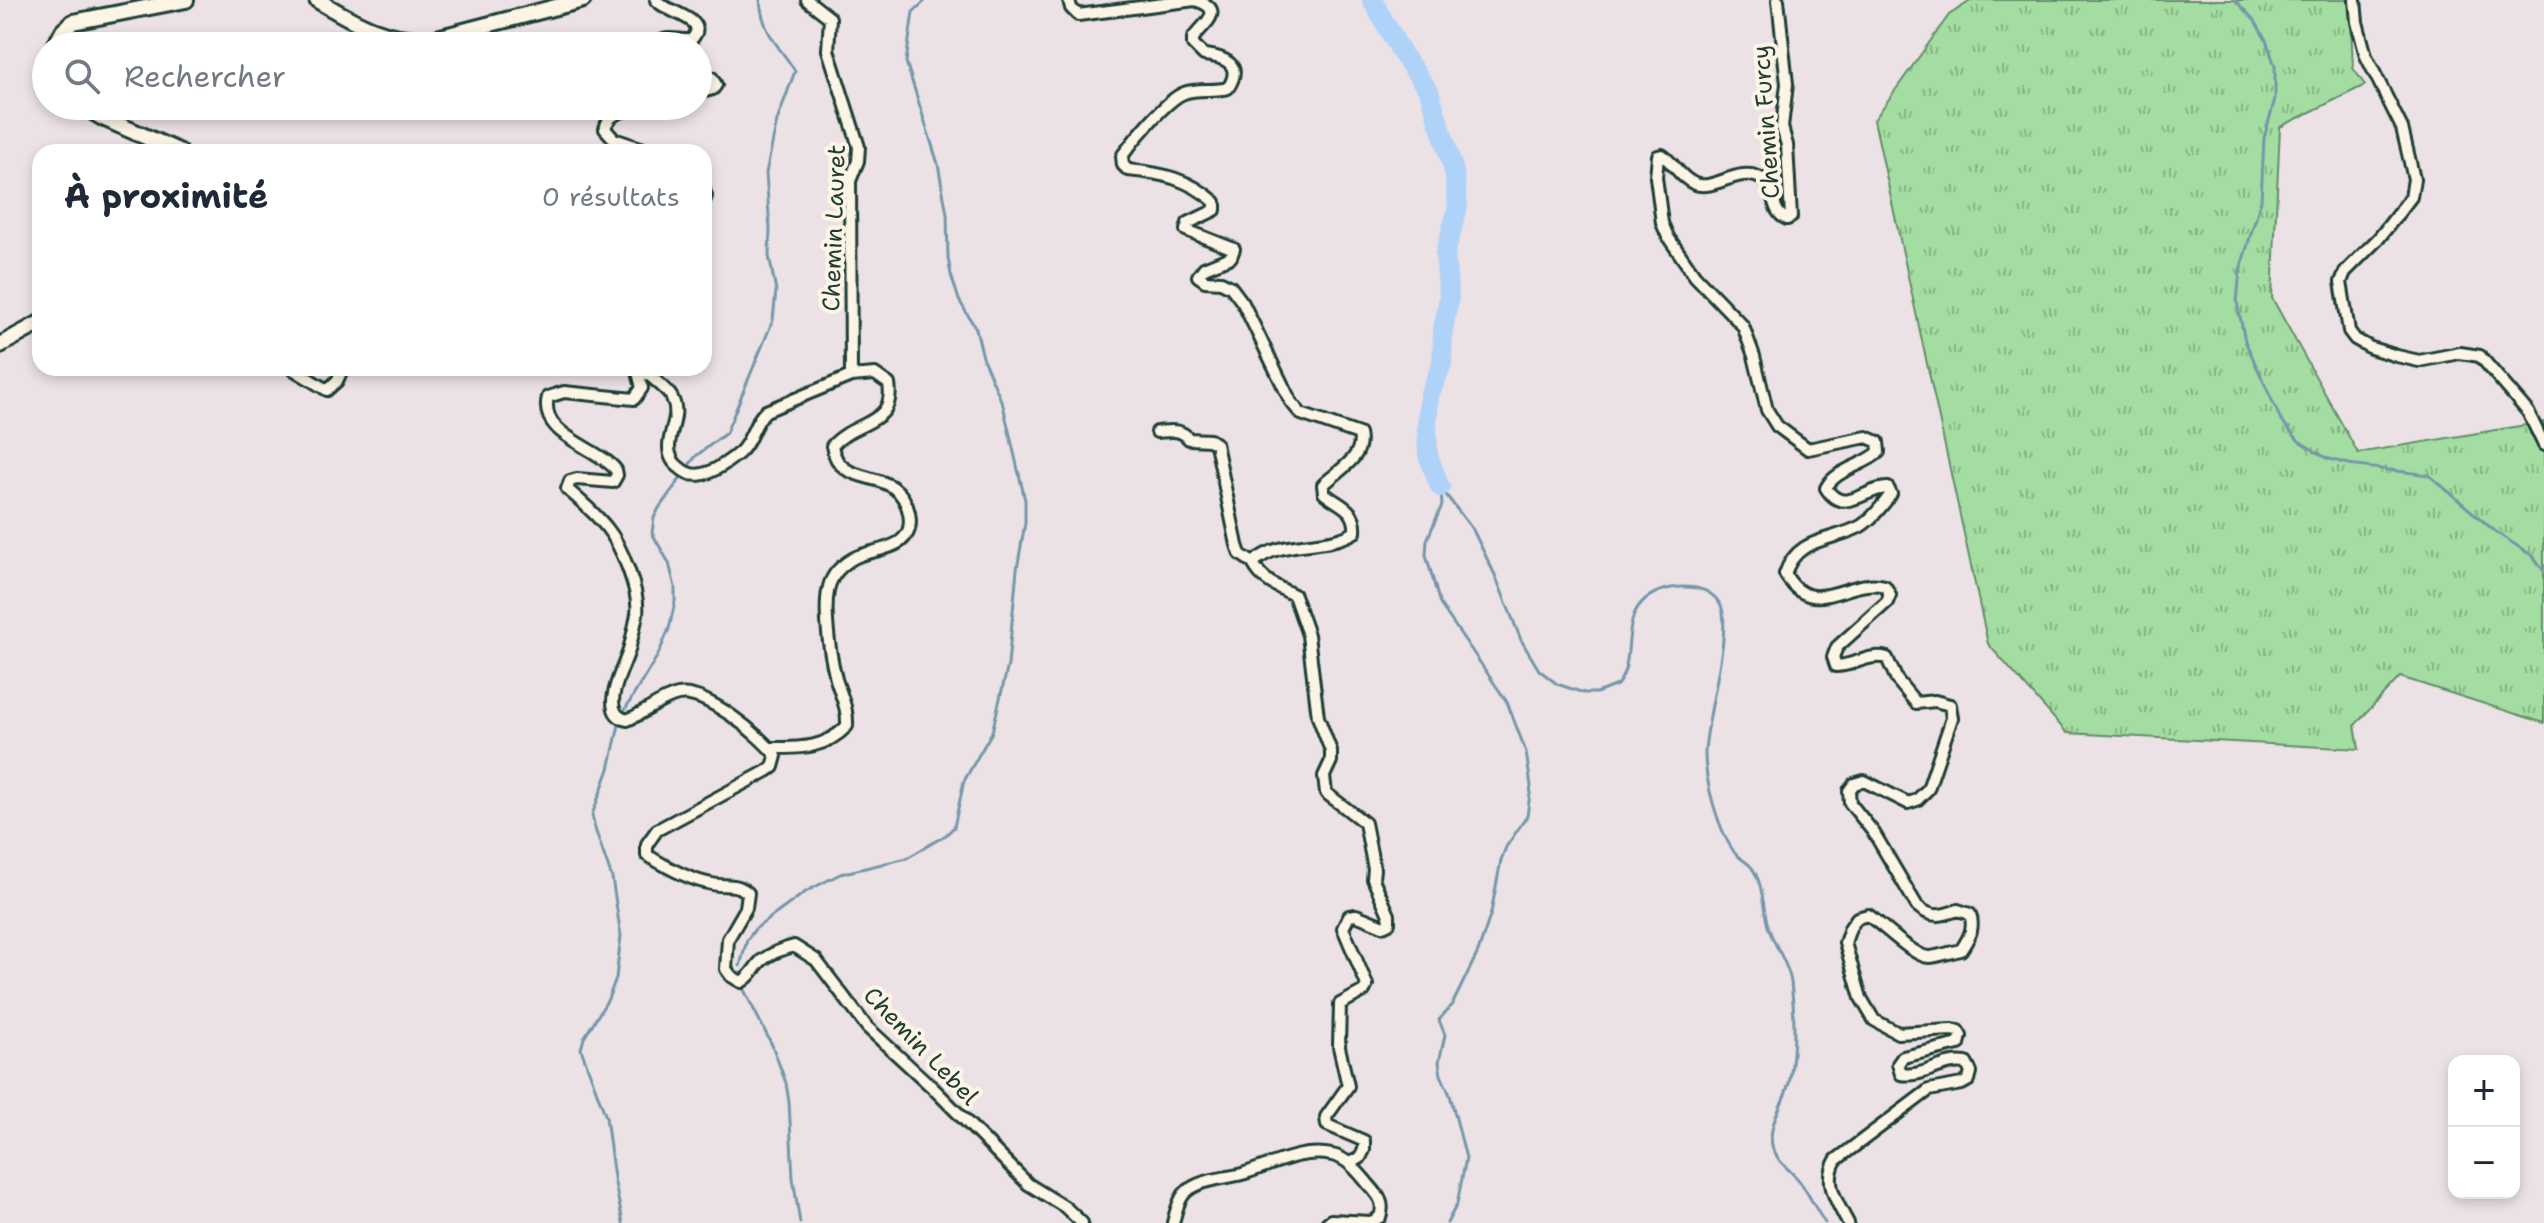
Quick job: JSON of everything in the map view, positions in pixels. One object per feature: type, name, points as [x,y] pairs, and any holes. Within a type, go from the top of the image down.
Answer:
[{"type":"main road","points":[[62,32],[73,22],[186,0]]},
{"type":"main road","points":[[317,0],[375,32]]},
{"type":"main road","points":[[458,32],[565,2],[583,0]]},
{"type":"main road","points":[[108,120],[162,144]]},
{"type":"main road","points":[[0,345],[32,327]]},
{"type":"street","points":[[656,0],[667,9],[694,20],[697,32]]},
{"type":"street","name":"Chemin Lauret","points":[[807,0],[830,18],[828,50],[859,147],[858,161],[850,181],[851,376]]},
{"type":"street","points":[[1069,0],[1071,8],[1078,15],[1195,0],[1205,3],[1210,9],[1208,24],[1193,38],[1193,44],[1204,55],[1212,55],[1230,65],[1235,70],[1235,77],[1228,88],[1186,92],[1177,97],[1141,129],[1122,156],[1123,165],[1128,170],[1184,180],[1215,202],[1215,210],[1188,223],[1186,230],[1234,249],[1231,257],[1204,268],[1198,276],[1205,281],[1221,282],[1231,287],[1243,303],[1291,402],[1301,414],[1359,434],[1359,451],[1354,459],[1323,485],[1324,493],[1345,505],[1352,513],[1355,532],[1341,541],[1275,550],[1253,563]]},
{"type":"street","name":"Chemin Furcy","points":[[1778,0],[1787,84],[1782,127],[1787,145],[1791,217],[1787,219],[1777,211],[1769,186],[1763,179],[1738,175],[1702,186],[1691,183],[1662,155],[1658,156],[1655,166],[1662,223],[1695,276],[1743,326],[1767,410],[1777,426],[1808,449],[1867,437],[1878,442],[1879,452],[1868,463],[1830,479],[1826,488],[1839,501],[1863,497],[1881,487],[1888,488],[1891,494],[1858,528],[1815,541],[1789,560],[1785,574],[1802,593],[1821,598],[1878,584],[1885,586],[1890,595],[1887,602],[1837,647],[1833,657],[1836,666],[1877,655],[1887,658],[1897,680],[1916,703],[1935,701],[1950,705],[1952,718],[1928,789],[1917,800],[1908,803],[1864,781],[1854,784],[1849,791],[1850,803],[1874,833],[1917,906],[1934,916],[1945,916],[1958,910],[1970,914],[1973,923],[1961,950],[1927,958],[1913,952],[1868,915],[1857,918],[1850,928],[1845,943],[1861,998],[1874,1020],[1898,1033],[1951,1030],[1958,1031],[1961,1036],[1959,1044],[1949,1048],[1903,1057],[1898,1064],[1901,1074],[1909,1075],[1955,1061],[1966,1063],[1971,1072],[1969,1080],[1962,1084],[1929,1090],[1836,1160],[1830,1170],[1831,1188],[1848,1223]]},
{"type":"street","points":[[2355,0],[2366,56],[2402,128],[2414,179],[2411,197],[2379,238],[2345,272],[2341,282],[2349,331],[2355,339],[2371,348],[2419,361],[2460,353],[2480,356],[2528,412],[2544,445]]},
{"type":"street","points":[[607,120],[605,129],[614,139],[629,144]]},
{"type":"street","points":[[640,376],[642,388],[634,399],[564,392],[548,397],[547,402],[549,416],[560,431],[616,470],[613,482],[577,479],[570,481],[567,489],[608,529],[622,554],[638,610],[612,701],[615,712],[627,720],[666,699],[688,694],[714,705],[770,748],[812,748],[838,735],[847,726],[848,713],[836,679],[832,654],[826,592],[833,575],[858,555],[894,548],[906,535],[909,514],[899,492],[882,480],[855,475],[834,459],[832,446],[839,438],[886,413],[892,399],[889,384],[875,374],[851,376],[766,411],[760,416],[743,450],[700,476],[686,475],[672,462],[669,446],[676,410],[671,395],[648,376]]},
{"type":"street","points":[[304,376],[327,390],[339,376]]},
{"type":"street","points":[[1157,432],[1178,430],[1189,439],[1210,440],[1216,444],[1240,554],[1253,563],[1258,574],[1267,581],[1294,595],[1300,609],[1308,635],[1318,717],[1331,751],[1331,761],[1324,776],[1326,793],[1365,823],[1374,869],[1373,879],[1389,915],[1389,923],[1383,926],[1356,915],[1349,916],[1343,928],[1367,985],[1364,991],[1340,1004],[1339,1047],[1348,1086],[1326,1117],[1327,1125],[1364,1141],[1360,1158],[1350,1163]]},
{"type":"street","name":"Chemin Lebel","points":[[770,748],[776,756],[773,767],[657,830],[647,844],[647,855],[667,867],[712,884],[741,887],[748,893],[746,908],[728,939],[726,969],[731,976],[741,982],[778,950],[794,946],[805,952],[816,960],[867,1027],[933,1088],[1028,1184],[1065,1207],[1082,1223]]},
{"type":"street","points":[[1173,1223],[1184,1195],[1203,1182],[1241,1174],[1288,1158],[1335,1155],[1350,1163],[1380,1197],[1383,1208],[1380,1217],[1371,1222],[1331,1220],[1327,1223]]},
{"type":"green space","points":[[1972,0],[2350,0],[2353,68],[2365,85],[2280,127],[2272,298],[2358,453],[2544,422],[2544,723],[2400,677],[2355,725],[2359,749],[2067,733],[1988,644],[1874,120],[1949,15]]},
{"type":"waterway","points":[[687,468],[696,456],[726,433],[773,320],[776,291],[769,256],[766,173],[777,121],[795,71],[768,31],[760,0]]},
{"type":"waterway","points":[[740,966],[747,940],[755,929],[807,891],[840,874],[907,858],[954,827],[964,781],[992,732],[1008,665],[1025,500],[1003,405],[984,361],[976,329],[959,300],[951,275],[947,214],[938,164],[906,62],[913,12],[926,0]]},
{"type":"waterway","points":[[1372,0],[1403,55],[1429,91],[1454,171],[1458,207],[1445,254],[1449,298],[1443,330],[1442,364],[1429,396],[1427,430],[1428,455],[1440,487]]},
{"type":"waterway","points":[[2235,0],[2255,21],[2275,66],[2275,99],[2264,138],[2261,201],[2240,270],[2237,302],[2245,341],[2281,420],[2299,441],[2326,458],[2357,466],[2429,475],[2497,533],[2533,556],[2544,571]]},
{"type":"waterway","points":[[623,1223],[606,1117],[581,1049],[616,978],[621,936],[612,878],[592,815],[609,769],[621,716],[658,655],[669,629],[675,587],[669,563],[652,533],[659,508],[683,475]]},
{"type":"waterway","points":[[1440,487],[1473,530],[1521,640],[1539,670],[1557,684],[1584,693],[1596,693],[1617,685],[1624,674],[1632,621],[1637,609],[1660,591],[1678,587],[1696,588],[1710,593],[1720,604],[1724,632],[1706,739],[1707,778],[1728,842],[1756,875],[1767,924],[1791,982],[1794,1031],[1792,1067],[1788,1088],[1772,1131],[1773,1149],[1803,1187],[1825,1223]]},
{"type":"waterway","points":[[1441,491],[1442,505],[1427,540],[1426,555],[1440,604],[1507,702],[1526,752],[1531,786],[1527,816],[1501,860],[1491,913],[1478,952],[1453,1003],[1439,1020],[1445,1035],[1439,1062],[1441,1075],[1450,1095],[1466,1158],[1457,1204],[1447,1223]]},
{"type":"waterway","points":[[743,988],[772,1045],[786,1083],[793,1178],[800,1223]]}]
